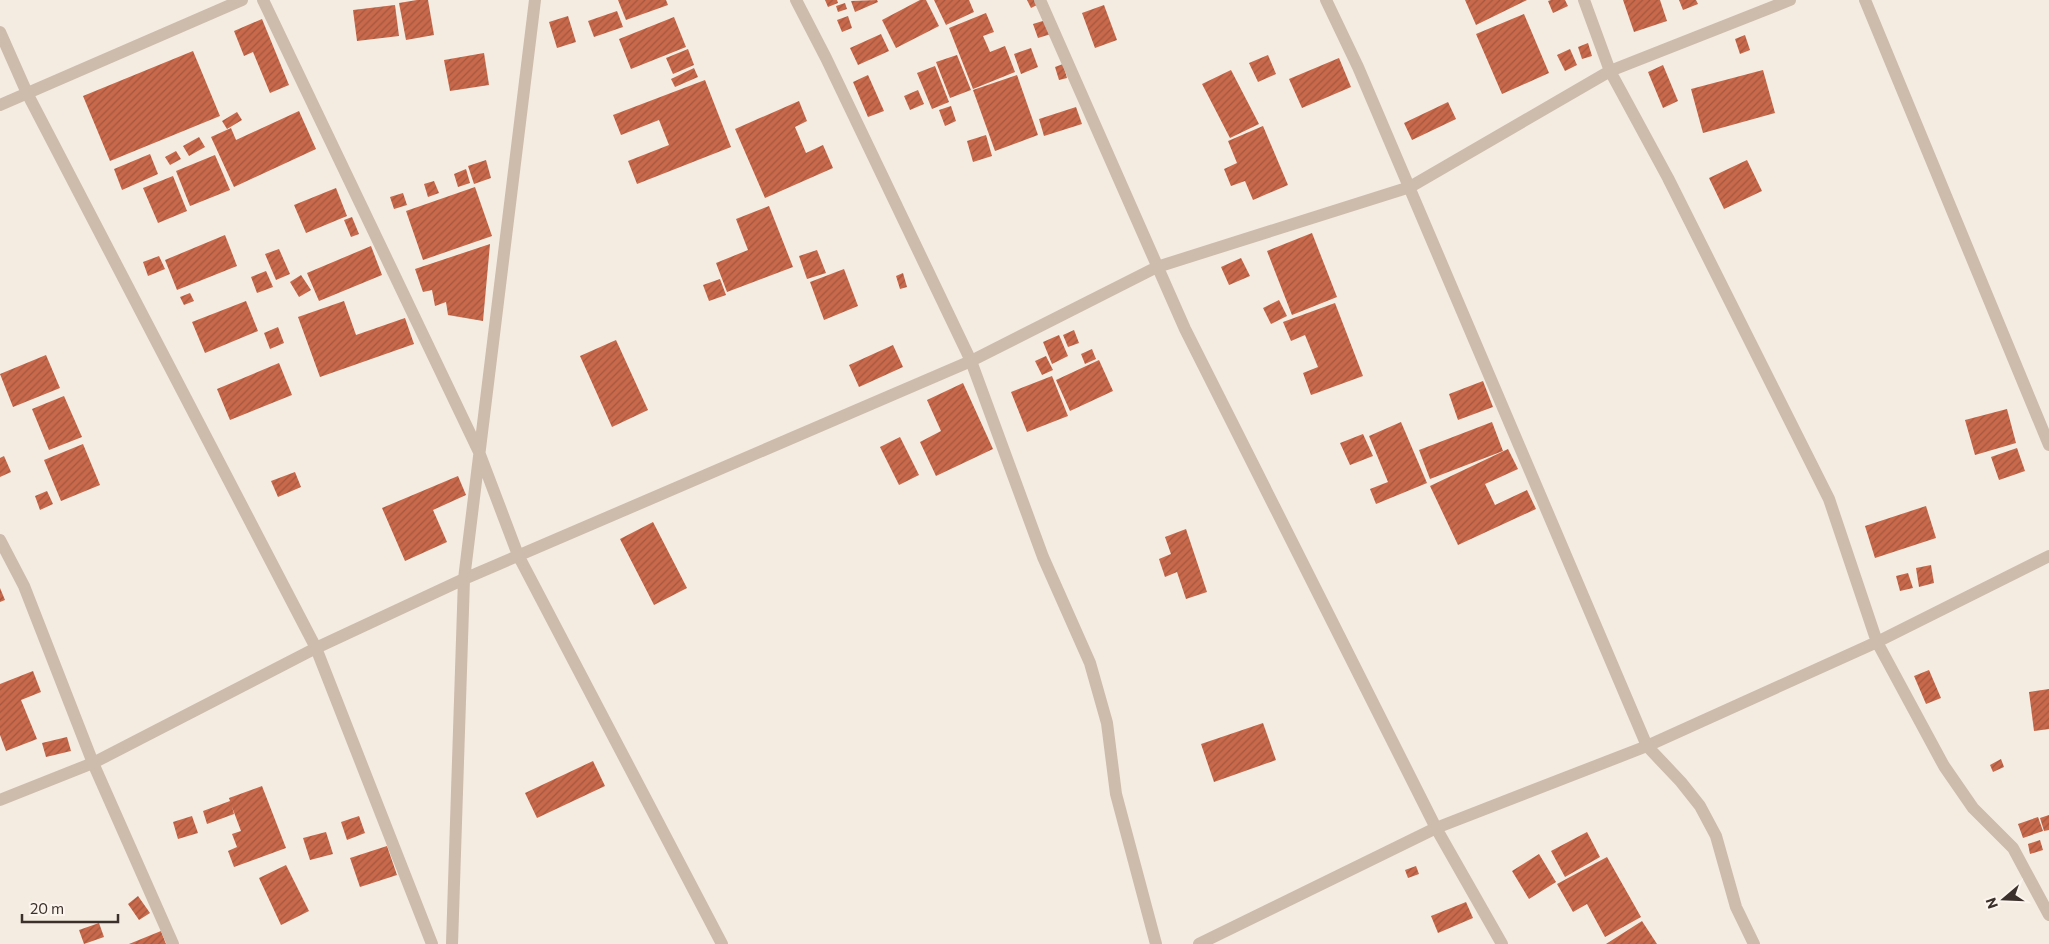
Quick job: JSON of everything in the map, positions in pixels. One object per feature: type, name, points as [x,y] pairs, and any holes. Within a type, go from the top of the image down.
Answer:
[{"type":"street","points":[[0,105],[242,0]]},
{"type":"street","points":[[263,0],[479,452],[518,555],[722,944]]},
{"type":"street","points":[[452,944],[464,579],[536,0]]},
{"type":"street","points":[[796,0],[826,58],[971,361],[1043,557],[1090,662],[1107,723],[1116,794],[1156,944]]},
{"type":"street","points":[[1040,0],[1185,329],[1436,828],[1502,944]]},
{"type":"street","points":[[1326,0],[1358,67],[1410,187],[1646,746],[1686,788],[1700,806],[1716,836],[1736,907],[1754,944]]},
{"type":"street","points":[[1584,0],[1610,71],[1668,178],[1829,499],[1877,642],[1944,766],[1973,808],[2013,848],[2049,915]]},
{"type":"street","points":[[0,800],[92,763],[316,648],[464,579],[971,361],[1157,266],[1410,187],[1610,71],[1790,0]]},
{"type":"street","points":[[1864,0],[2049,444]]},
{"type":"street","points":[[0,32],[27,93],[316,648],[432,944]]},
{"type":"street","points":[[0,540],[24,586],[92,763],[173,944]]},
{"type":"street","points":[[1199,944],[1436,828],[1646,746],[1877,642],[2049,556]]},
{"type":"street","points":[[1219,933],[1228,944]]},
{"type":"building","points":[[428,0],[434,35],[406,40],[399,3]]},
{"type":"building","points":[[618,0],[666,0],[668,5],[626,20]]},
{"type":"building","points":[[825,0],[837,0],[838,3],[828,7]]},
{"type":"building","points":[[877,0],[878,2],[855,12],[851,1]]},
{"type":"building","points":[[920,0],[926,0],[939,26],[896,48],[882,20]]},
{"type":"building","points":[[934,0],[969,0],[974,12],[946,25]]},
{"type":"building","points":[[1027,0],[1037,0],[1039,4],[1031,8]]},
{"type":"building","points":[[1465,0],[1527,0],[1476,25]]},
{"type":"building","points":[[1565,0],[1568,6],[1553,13],[1548,1]]},
{"type":"building","points":[[1623,0],[1660,0],[1667,21],[1634,32]]},
{"type":"building","points":[[1679,0],[1696,0],[1698,4],[1683,10]]},
{"type":"building","points":[[845,3],[847,9],[838,12],[836,6]]},
{"type":"building","points":[[395,5],[399,36],[357,41],[353,10]]},
{"type":"building","points":[[1104,5],[1117,40],[1095,48],[1082,13]]},
{"type":"building","points":[[617,11],[623,27],[594,37],[588,21]]},
{"type":"building","points":[[986,13],[994,32],[983,36],[990,52],[1005,46],[1015,72],[973,89],[949,28]]},
{"type":"building","points":[[1524,14],[1549,73],[1502,94],[1476,34]]},
{"type":"building","points":[[568,16],[576,42],[557,48],[549,22]]},
{"type":"building","points":[[848,16],[852,28],[842,32],[837,20]]},
{"type":"building","points":[[674,17],[686,47],[631,69],[619,39]]},
{"type":"building","points":[[262,19],[289,85],[270,93],[253,52],[244,56],[234,31]]},
{"type":"building","points":[[1046,20],[1051,34],[1038,38],[1033,24]]},
{"type":"building","points":[[881,34],[889,51],[858,65],[850,48]]},
{"type":"building","points":[[1745,35],[1750,50],[1740,54],[1735,39]]},
{"type":"building","points":[[1588,43],[1592,56],[1582,59],[1578,47]]},
{"type":"building","points":[[1031,48],[1038,67],[1021,74],[1014,54]]},
{"type":"building","points":[[688,49],[694,65],[673,74],[666,58]]},
{"type":"building","points":[[1570,49],[1577,65],[1565,71],[1557,55]]},
{"type":"building","points":[[193,51],[220,116],[110,161],[83,96]]},
{"type":"building","points":[[484,53],[489,85],[450,91],[444,60]]},
{"type":"building","points":[[957,55],[971,90],[950,98],[936,62]]},
{"type":"building","points":[[1268,55],[1276,74],[1258,82],[1249,63]]},
{"type":"building","points":[[1339,58],[1351,87],[1302,108],[1289,79]]},
{"type":"building","points":[[1063,64],[1067,78],[1059,80],[1055,67]]},
{"type":"building","points":[[1663,65],[1678,101],[1663,108],[1648,72]]},
{"type":"building","points":[[935,66],[949,102],[932,109],[917,73]]},
{"type":"building","points":[[694,68],[698,77],[675,87],[671,79]]},
{"type":"building","points":[[1231,70],[1259,124],[1230,138],[1202,84]]},
{"type":"building","points":[[1763,70],[1775,113],[1703,133],[1691,89]]},
{"type":"building","points":[[868,75],[884,111],[868,117],[853,82]]},
{"type":"building","points":[[1017,75],[1038,135],[995,151],[973,90]]},
{"type":"building","points":[[705,80],[731,147],[637,184],[628,161],[669,145],[659,120],[621,135],[613,115]]},
{"type":"building","points":[[918,90],[924,104],[910,110],[904,96]]},
{"type":"building","points":[[799,101],[807,121],[795,127],[806,153],[823,145],[833,168],[765,198],[735,129]]},
{"type":"building","points":[[1448,102],[1456,119],[1412,140],[1404,123]]},
{"type":"building","points":[[951,106],[956,121],[945,126],[939,110]]},
{"type":"building","points":[[1076,107],[1082,124],[1044,136],[1039,119]]},
{"type":"building","points":[[299,111],[316,149],[234,187],[211,137],[231,128],[236,140]]},
{"type":"building","points":[[237,112],[242,120],[227,129],[222,121]]},
{"type":"building","points":[[1263,126],[1288,185],[1253,200],[1245,181],[1231,186],[1224,169],[1237,163],[1228,141]]},
{"type":"building","points":[[986,135],[992,156],[973,162],[967,141]]},
{"type":"building","points":[[199,137],[205,147],[189,156],[183,146]]},
{"type":"building","points":[[176,151],[181,159],[170,165],[165,157]]},
{"type":"building","points":[[150,154],[158,174],[122,190],[114,169]]},
{"type":"building","points":[[215,155],[230,190],[190,206],[176,171]]},
{"type":"building","points":[[486,160],[491,178],[474,184],[468,166]]},
{"type":"building","points":[[1747,160],[1762,191],[1724,209],[1709,178]]},
{"type":"building","points":[[466,169],[470,183],[458,187],[454,174]]},
{"type":"building","points":[[173,176],[187,211],[158,223],[143,188]]},
{"type":"building","points":[[434,181],[439,193],[428,197],[424,184]]},
{"type":"building","points":[[475,187],[492,236],[423,260],[406,211]]},
{"type":"building","points":[[336,188],[347,216],[306,233],[294,205]]},
{"type":"building","points":[[403,193],[407,205],[394,209],[390,197]]},
{"type":"building","points":[[769,206],[793,267],[727,292],[716,263],[748,250],[736,219]]},
{"type":"building","points":[[352,217],[359,234],[351,237],[344,220]]},
{"type":"building","points":[[1312,233],[1337,297],[1292,315],[1267,251]]},
{"type":"building","points":[[225,235],[237,266],[177,290],[165,260]]},
{"type":"building","points":[[490,244],[483,321],[448,315],[446,302],[435,306],[432,290],[423,292],[415,269]]},
{"type":"building","points":[[371,246],[382,275],[319,301],[307,273]]},
{"type":"building","points":[[279,249],[290,274],[276,280],[265,254]]},
{"type":"building","points":[[817,250],[826,273],[807,279],[799,256]]},
{"type":"building","points":[[159,256],[165,269],[148,276],[143,262]]},
{"type":"building","points":[[1241,258],[1250,276],[1229,285],[1221,267]]},
{"type":"building","points":[[844,269],[858,306],[824,320],[810,282]]},
{"type":"building","points":[[266,271],[273,287],[257,293],[251,277]]},
{"type":"building","points":[[903,273],[907,287],[900,289],[896,276]]},
{"type":"building","points":[[301,275],[311,290],[299,297],[290,282]]},
{"type":"building","points":[[720,279],[726,295],[709,301],[703,285]]},
{"type":"building","points":[[190,293],[194,301],[184,305],[180,297]]},
{"type":"building","points":[[1279,300],[1287,316],[1271,324],[1263,308]]},
{"type":"building","points":[[246,301],[258,331],[205,353],[192,322]]},
{"type":"building","points":[[344,301],[356,335],[405,318],[414,344],[320,377],[298,317]]},
{"type":"building","points":[[1335,303],[1363,376],[1311,395],[1303,373],[1318,367],[1305,335],[1291,341],[1283,322]]},
{"type":"building","points":[[278,327],[284,343],[270,349],[264,333]]},
{"type":"building","points":[[1074,330],[1079,343],[1068,347],[1063,335]]},
{"type":"building","points":[[1059,335],[1068,356],[1052,364],[1043,342]]},
{"type":"building","points":[[616,340],[648,410],[612,427],[580,356]]},
{"type":"building","points":[[893,345],[903,367],[859,387],[849,365]]},
{"type":"building","points":[[1092,349],[1096,359],[1085,364],[1081,354]]},
{"type":"building","points":[[46,355],[60,388],[13,407],[0,374]]},
{"type":"building","points":[[1046,356],[1053,370],[1042,375],[1035,361]]},
{"type":"building","points":[[1099,360],[1113,391],[1070,411],[1056,380]]},
{"type":"building","points":[[279,363],[292,395],[230,420],[217,389]]},
{"type":"building","points":[[1052,376],[1068,416],[1027,432],[1011,392]]},
{"type":"building","points":[[1483,381],[1493,407],[1458,420],[1449,394]]},
{"type":"building","points":[[963,383],[993,449],[936,476],[920,442],[941,431],[927,400]]},
{"type":"building","points":[[64,396],[82,437],[49,450],[32,409]]},
{"type":"building","points":[[2007,409],[2016,443],[1975,455],[1965,420]]},
{"type":"building","points":[[1401,422],[1427,483],[1376,504],[1370,489],[1388,482],[1369,436]]},
{"type":"building","points":[[1492,422],[1503,451],[1430,479],[1419,450]]},
{"type":"building","points":[[1363,434],[1373,456],[1350,465],[1340,443]]},
{"type":"building","points":[[900,437],[919,475],[899,485],[880,447]]},
{"type":"building","points":[[83,444],[100,485],[61,501],[44,460]]},
{"type":"building","points":[[2017,448],[2025,471],[1999,480],[1991,457]]},
{"type":"building","points":[[1508,449],[1518,469],[1485,484],[1495,505],[1527,490],[1536,509],[1458,545],[1430,486]]},
{"type":"building","points":[[4,456],[11,472],[0,477],[0,458]]},
{"type":"building","points":[[295,472],[301,487],[278,497],[271,481]]},
{"type":"building","points":[[458,476],[466,495],[433,510],[447,542],[405,561],[382,508]]},
{"type":"building","points":[[47,491],[53,504],[40,510],[35,496]]},
{"type":"building","points":[[1926,506],[1936,538],[1875,558],[1865,526]]},
{"type":"building","points":[[653,522],[687,588],[654,605],[620,539]]},
{"type":"building","points":[[1186,529],[1207,592],[1186,599],[1177,572],[1165,577],[1159,559],[1171,554],[1165,537]]},
{"type":"building","points":[[1931,565],[1934,583],[1919,587],[1916,568]]},
{"type":"building","points":[[1908,573],[1913,588],[1900,591],[1896,576]]},
{"type":"building","points":[[0,588],[5,600],[0,602]]},
{"type":"building","points":[[1929,670],[1941,698],[1926,704],[1914,676]]},
{"type":"building","points":[[33,671],[41,692],[21,700],[37,739],[6,751],[0,735],[0,684]]},
{"type":"building","points":[[2049,689],[2049,729],[2034,731],[2029,692]]},
{"type":"building","points":[[1263,723],[1276,760],[1214,782],[1201,744]]},
{"type":"building","points":[[67,737],[71,751],[46,757],[42,743]]},
{"type":"building","points":[[2001,759],[2004,767],[1993,772],[1990,765]]},
{"type":"building","points":[[593,761],[605,786],[537,818],[525,793]]},
{"type":"building","points":[[262,786],[286,848],[234,867],[228,851],[237,847],[232,834],[241,831],[232,807],[234,814],[207,824],[203,811],[230,801],[229,798]]},
{"type":"building","points":[[2049,815],[2049,830],[2044,831],[2040,818]]},
{"type":"building","points":[[192,816],[198,833],[178,839],[173,822]]},
{"type":"building","points":[[359,816],[365,833],[347,840],[341,822]]},
{"type":"building","points":[[2038,817],[2043,831],[2023,838],[2018,824]]},
{"type":"building","points":[[326,832],[333,854],[310,860],[303,838]]},
{"type":"building","points":[[1587,832],[1600,857],[1565,877],[1551,851]]},
{"type":"building","points":[[2040,840],[2043,850],[2030,854],[2028,844]]},
{"type":"building","points":[[387,846],[397,875],[360,887],[350,858]]},
{"type":"building","points":[[1539,854],[1556,882],[1529,899],[1512,871]]},
{"type":"building","points":[[1607,857],[1641,917],[1605,937],[1587,904],[1573,912],[1557,884]]},
{"type":"building","points":[[286,865],[309,911],[281,925],[259,878]]},
{"type":"building","points":[[1416,866],[1419,874],[1408,878],[1405,870]]},
{"type":"building","points":[[138,896],[150,913],[139,920],[128,904]]},
{"type":"building","points":[[1466,902],[1473,918],[1438,933],[1431,916]]},
{"type":"building","points":[[1642,921],[1657,944],[1606,944]]},
{"type":"building","points":[[99,923],[104,937],[84,944],[79,930]]},
{"type":"building","points":[[161,931],[166,944],[129,944]]}]
